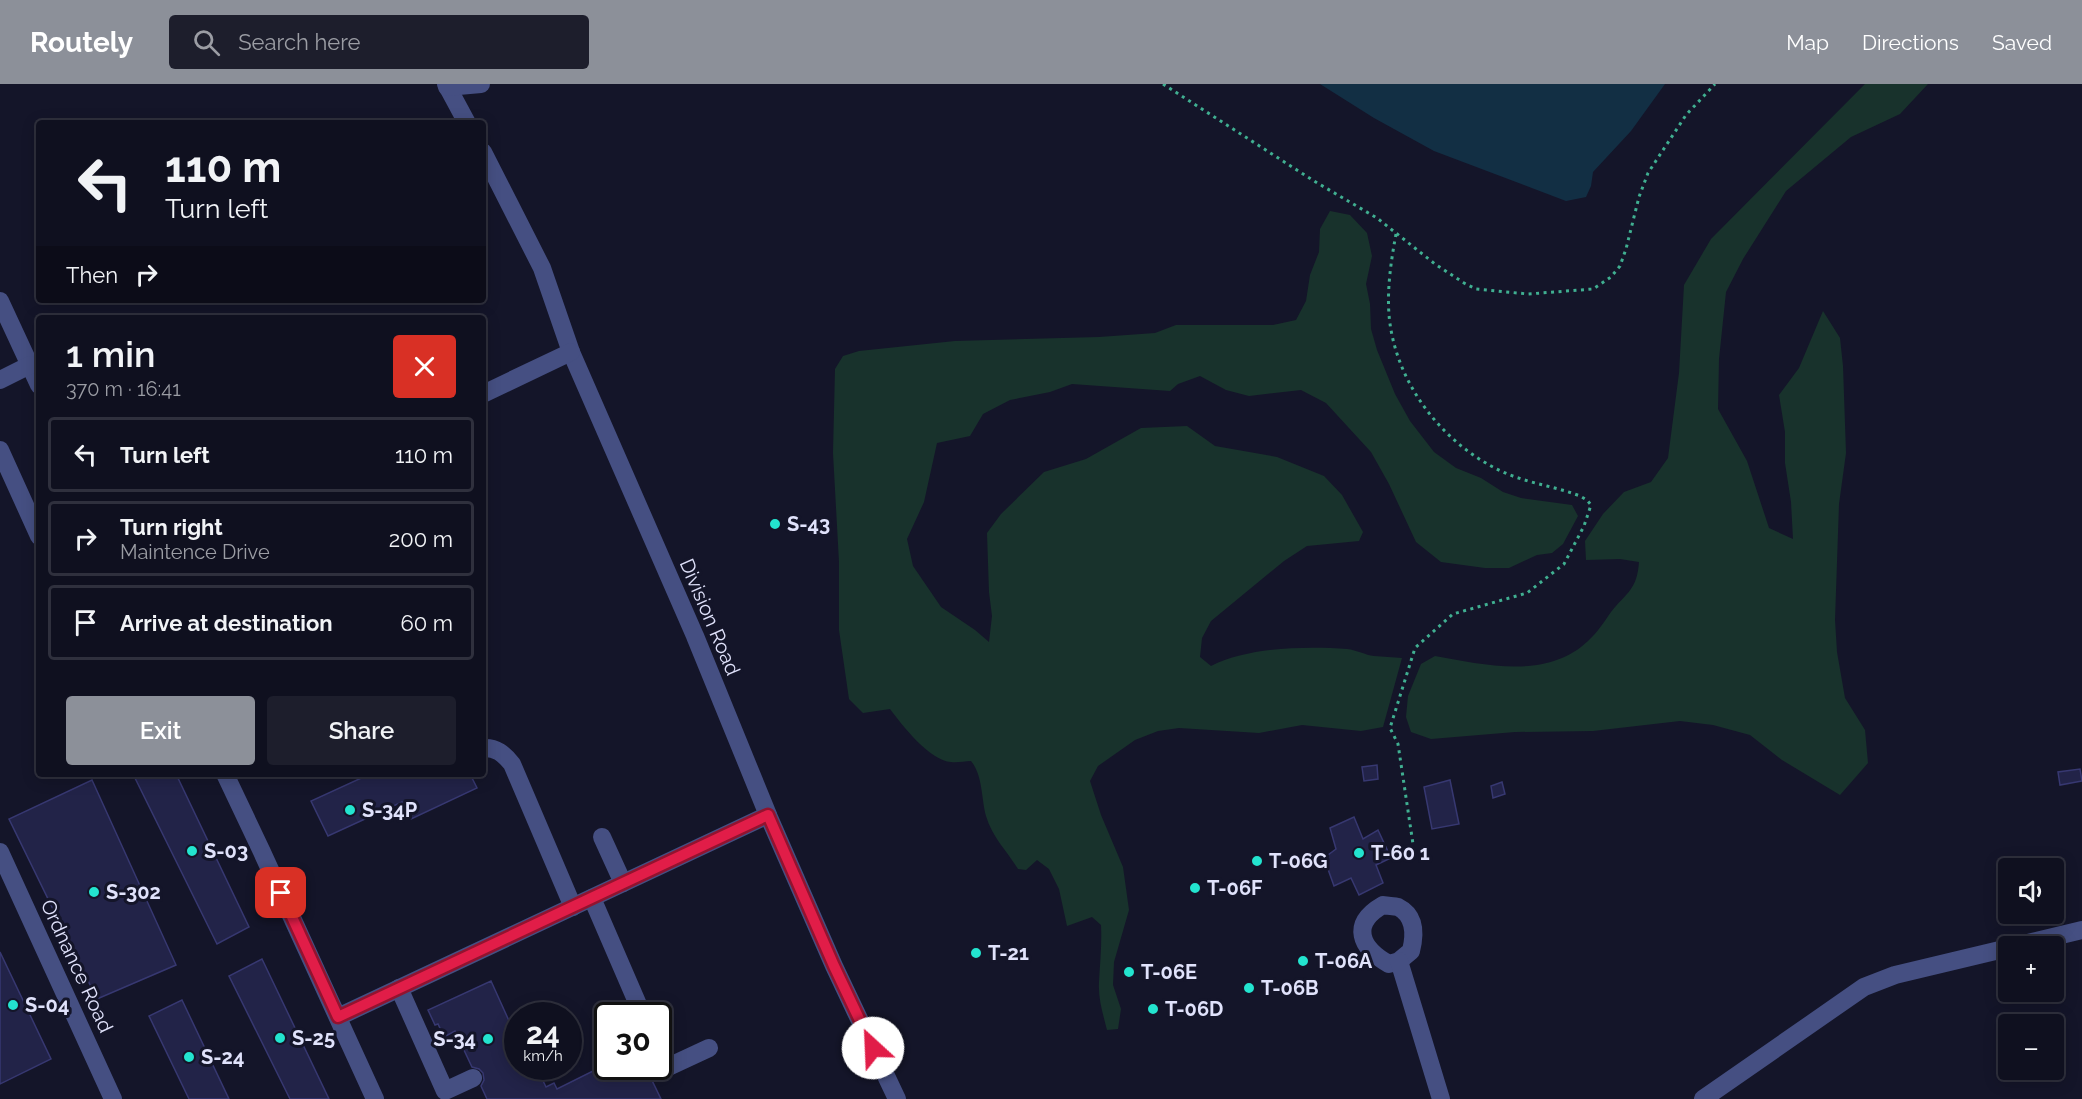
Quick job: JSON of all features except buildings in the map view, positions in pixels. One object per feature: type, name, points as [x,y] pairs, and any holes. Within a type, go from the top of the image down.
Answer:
[{"type":"street","points":[[465,120],[447,86],[481,84]]},
{"type":"street","name":"Division Road","points":[[486,158],[542,268],[571,352],[695,636],[768,815],[834,966],[897,1099]]},
{"type":"street","points":[[0,301],[36,378]]},
{"type":"street","points":[[486,393],[571,352]]},
{"type":"street","points":[[0,380],[30,365]]},
{"type":"street","points":[[0,450],[36,529]]},
{"type":"street","points":[[486,748],[491,747],[504,754],[512,764],[573,907]]},
{"type":"street","points":[[226,777],[375,1099]]},
{"type":"street","points":[[338,1017],[768,815]]},
{"type":"street","points":[[602,837],[623,883]]},
{"type":"street","name":"Ordnance Road","points":[[0,852],[113,1099]]},
{"type":"street","points":[[592,898],[637,1002]]},
{"type":"street","points":[[2057,936],[2082,930]]},
{"type":"street","points":[[1703,1099],[1864,987],[1895,975],[1998,950]]},
{"type":"street","points":[[1399,962],[1441,1099]]},
{"type":"street","points":[[399,988],[446,1091],[473,1078]]},
{"type":"street","points":[[672,1065],[709,1047]]},
{"type":"path","points":[[1164,84],[1314,181],[1377,218],[1435,264],[1476,289],[1528,294],[1593,289],[1611,278],[1620,266],[1626,249],[1639,197],[1648,173],[1686,115],[1715,84]]},
{"type":"path","points":[[1396,234],[1389,273],[1389,318],[1399,359],[1416,396],[1442,428],[1482,461],[1510,475],[1570,492],[1587,500],[1591,505],[1564,564],[1527,593],[1453,614],[1415,648],[1390,731],[1398,744],[1413,844]]},
{"type":"green space","points":[[1865,84],[1928,84],[1900,114],[1851,137],[1786,191],[1743,259],[1726,292],[1719,359],[1718,409],[1747,461],[1769,528],[1793,539],[1791,502],[1785,463],[1785,432],[1779,395],[1799,368],[1823,311],[1840,338],[1843,366],[1846,453],[1839,504],[1835,620],[1837,652],[1845,698],[1865,730],[1868,763],[1840,795],[1782,760],[1750,735],[1713,725],[1680,721],[1593,731],[1515,732],[1431,739],[1411,732],[1406,717],[1408,696],[1421,664],[1435,656],[1474,663],[1515,666],[1554,661],[1572,653],[1588,641],[1630,590],[1636,579],[1639,562],[1620,559],[1586,560],[1585,541],[1603,514],[1624,492],[1651,482],[1668,458],[1679,373],[1684,285],[1711,239]]},
{"type":"green space","points":[[1330,211],[1350,215],[1367,233],[1372,256],[1366,284],[1371,329],[1395,394],[1410,421],[1434,452],[1456,468],[1481,478],[1503,492],[1521,498],[1572,505],[1578,516],[1563,544],[1552,553],[1537,555],[1509,568],[1485,568],[1441,562],[1416,542],[1371,452],[1326,403],[1301,390],[1249,396],[1226,390],[1200,376],[1178,384],[1170,391],[1072,384],[1050,392],[1010,400],[983,414],[970,436],[937,443],[924,502],[907,539],[913,566],[941,607],[989,642],[992,616],[987,533],[1001,514],[1044,472],[1086,459],[1141,428],[1187,426],[1215,446],[1277,457],[1324,476],[1342,495],[1363,532],[1359,541],[1307,546],[1284,561],[1211,621],[1202,638],[1200,657],[1211,666],[1260,651],[1314,648],[1347,649],[1367,655],[1402,658],[1383,727],[1361,731],[1302,725],[1259,733],[1179,728],[1158,731],[1135,740],[1098,766],[1090,781],[1101,815],[1123,867],[1129,910],[1114,962],[1113,985],[1121,1009],[1118,1029],[1107,1030],[1099,988],[1101,925],[1092,917],[1067,926],[1059,889],[1049,869],[1037,860],[1026,870],[1018,869],[989,824],[984,809],[980,780],[971,761],[953,762],[934,756],[917,741],[890,709],[863,713],[849,699],[839,630],[839,562],[833,453],[835,369],[843,356],[859,351],[955,341],[1155,333],[1176,325],[1273,325],[1296,320],[1306,301],[1310,275],[1319,252],[1320,229]]},
{"type":"water","points":[[1320,84],[1665,84],[1631,131],[1593,172],[1591,186],[1586,197],[1566,201],[1434,151],[1374,118]]},
{"type":"place","name":"S-43","points":[[775,524]]},
{"type":"place","name":"S-34P","points":[[350,810]]},
{"type":"place","name":"S-03","points":[[192,851]]},
{"type":"place","name":"T-60 1","points":[[1359,853]]},
{"type":"place","name":"T-06G","points":[[1257,861]]},
{"type":"place","name":"T-06F","points":[[1195,888]]},
{"type":"place","name":"S-302","points":[[94,892]]},
{"type":"place","name":"T-21","points":[[976,953]]},
{"type":"place","name":"T-06A","points":[[1303,961]]},
{"type":"place","name":"T-06E","points":[[1129,972]]},
{"type":"place","name":"T-06B","points":[[1249,988]]},
{"type":"place","name":"S-04","points":[[13,1005]]},
{"type":"place","name":"T-06D","points":[[1153,1009]]},
{"type":"place","name":"S-25","points":[[280,1038]]},
{"type":"place","name":"S-34","points":[[488,1039]]},
{"type":"place","name":"S-24","points":[[189,1057]]},
{"type":"route","points":[[281,893],[338,1017],[768,815],[834,966],[873,1048]]}]
